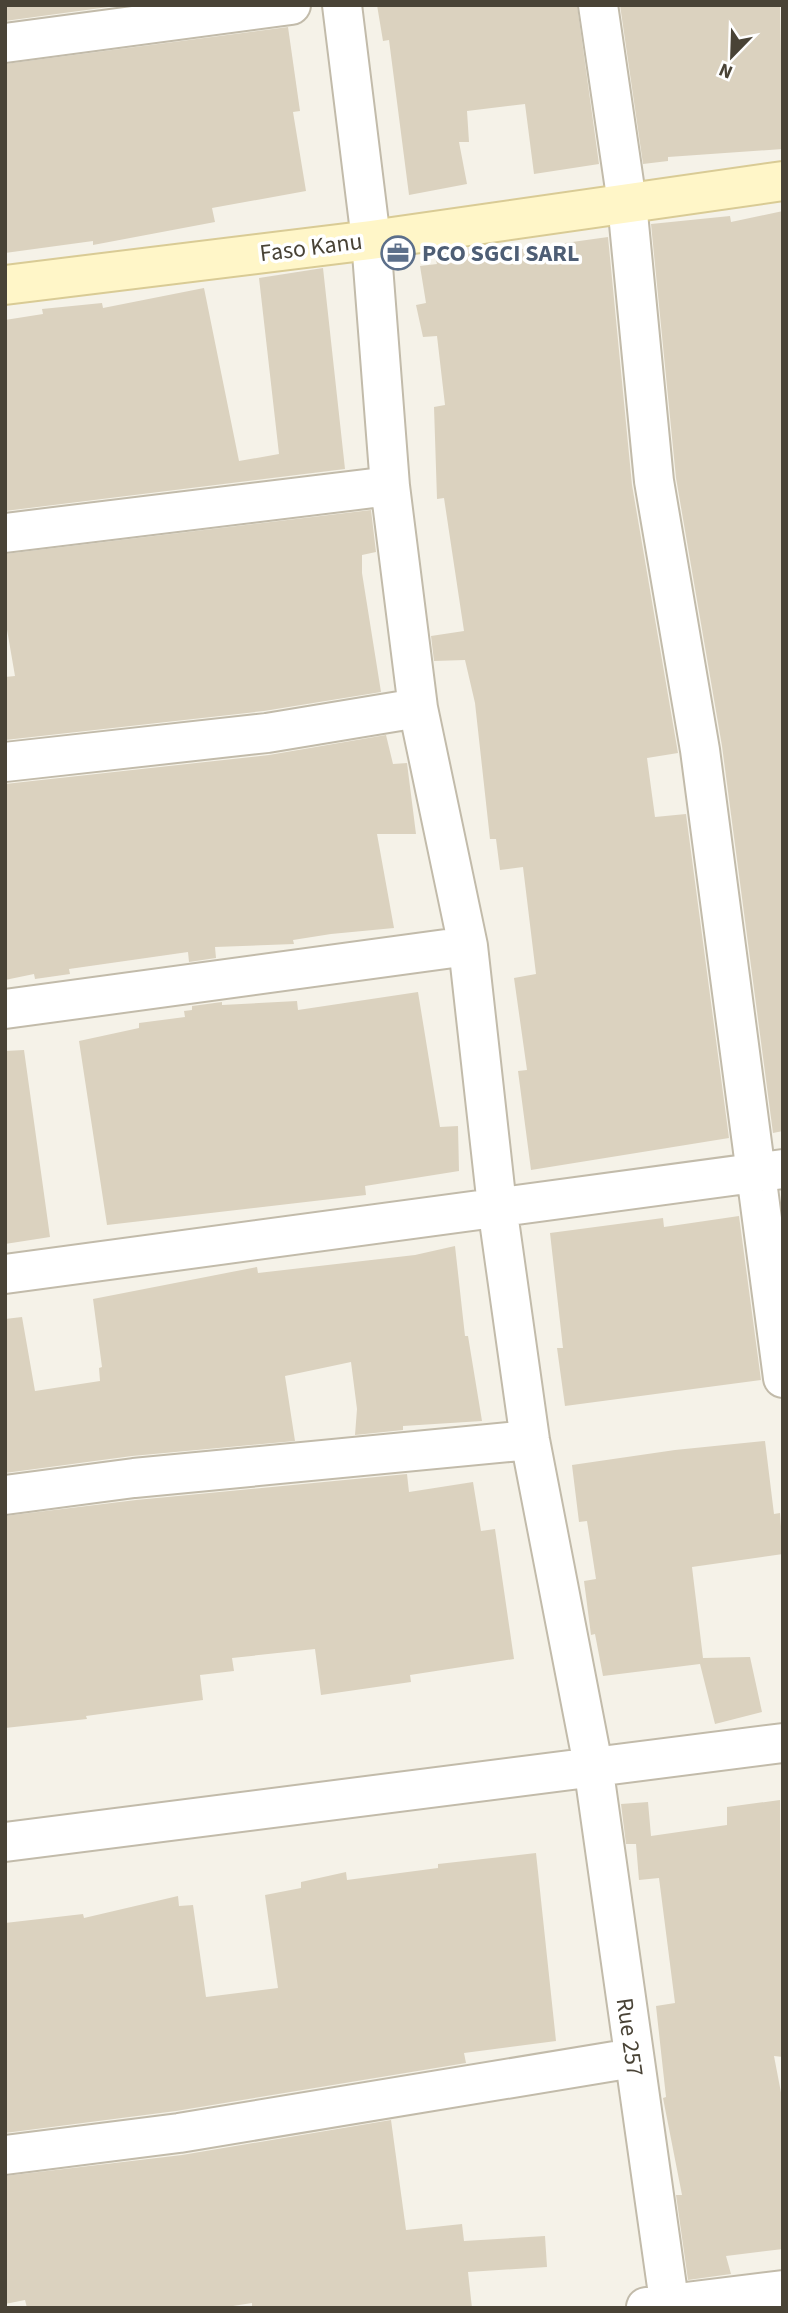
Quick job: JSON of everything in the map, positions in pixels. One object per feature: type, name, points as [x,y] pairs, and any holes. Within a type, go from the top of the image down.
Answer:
[{"type":"main road","name":"Faso Kanu","points":[[5,285],[371,240],[783,181]]},
{"type":"street","points":[[5,43],[291,5]]},
{"type":"street","name":"Rue 257","points":[[342,5],[371,240],[390,486],[418,708],[468,946],[497,1206],[530,1440],[593,1765],[633,2058],[661,2307]]},
{"type":"street","points":[[598,5],[627,203],[654,481],[769,1171],[783,1378]]},
{"type":"street","points":[[5,533],[390,486]]},
{"type":"street","points":[[5,762],[267,733],[418,708]]},
{"type":"street","points":[[5,1009],[468,946]]},
{"type":"street","points":[[5,1274],[769,1171]]},
{"type":"street","points":[[5,1495],[134,1478],[530,1440]]},
{"type":"street","points":[[5,1842],[593,1765],[783,1743]]},
{"type":"street","points":[[5,2155],[179,2133],[633,2058]]},
{"type":"street","points":[[661,2307],[783,2290]]},
{"type":"building","points":[[5,5],[123,5],[5,21]]},
{"type":"building","points":[[377,5],[577,5],[599,164],[534,174],[525,104],[467,111],[469,142],[459,142],[467,184],[409,195],[389,40],[383,41]]},
{"type":"building","points":[[620,5],[780,5],[783,149],[668,157],[668,161],[643,164]]},
{"type":"building","points":[[288,27],[300,111],[293,112],[306,191],[212,208],[215,222],[93,245],[93,241],[5,253],[5,64]]},
{"type":"building","points":[[783,211],[783,1131],[773,1133],[722,746],[676,478],[651,224],[730,216],[731,222]]},
{"type":"building","points":[[608,237],[632,485],[678,753],[647,758],[655,817],[686,814],[729,1138],[531,1170],[518,1071],[527,1070],[514,978],[536,974],[523,867],[500,870],[496,839],[490,839],[475,703],[465,660],[434,661],[431,636],[464,631],[444,498],[437,499],[434,407],[445,405],[437,336],[423,337],[416,305],[426,303],[420,266],[437,264],[434,253],[492,245],[494,253]]},
{"type":"building","points":[[323,268],[345,469],[5,511],[5,320],[43,314],[42,309],[102,303],[103,308],[204,288],[239,461],[279,454],[259,278]]},
{"type":"building","points":[[371,510],[376,552],[362,555],[362,573],[381,692],[264,711],[5,740],[5,677],[15,676],[5,618],[5,554]]},
{"type":"building","points":[[386,735],[393,764],[407,763],[416,834],[377,834],[394,928],[293,940],[294,944],[215,947],[216,958],[189,962],[188,952],[69,969],[70,974],[35,979],[34,974],[5,980],[5,784],[269,755]]},
{"type":"building","points":[[418,992],[440,1127],[458,1126],[459,1171],[365,1186],[366,1195],[107,1225],[79,1041],[139,1028],[139,1023],[185,1017],[184,1011],[192,1010],[192,1006],[222,1002],[222,1005],[297,1001],[298,1010]]},
{"type":"building","points":[[24,1050],[50,1237],[5,1244],[5,1051]]},
{"type":"building","points":[[739,1216],[761,1380],[565,1406],[557,1348],[563,1348],[550,1233],[663,1218],[664,1227]]},
{"type":"building","points":[[455,1246],[465,1336],[468,1336],[482,1421],[403,1426],[403,1430],[355,1435],[357,1409],[351,1362],[285,1376],[295,1441],[132,1456],[5,1473],[5,1319],[22,1317],[35,1391],[100,1381],[99,1368],[102,1367],[93,1299],[257,1267],[258,1273],[415,1255]]},
{"type":"building","points":[[765,1441],[774,1514],[780,1513],[783,1554],[692,1567],[703,1658],[750,1657],[762,1712],[715,1724],[700,1664],[603,1676],[595,1634],[591,1635],[584,1581],[596,1579],[587,1521],[579,1522],[572,1465],[675,1450]]},
{"type":"building","points":[[407,1474],[409,1492],[473,1482],[481,1531],[495,1529],[514,1659],[410,1675],[411,1682],[321,1695],[315,1649],[232,1658],[234,1671],[200,1675],[203,1700],[86,1716],[87,1719],[5,1728],[5,1516],[136,1500]]},
{"type":"building","points":[[780,1800],[783,2057],[774,2056],[783,2103],[783,2249],[726,2256],[731,2274],[688,2280],[676,2195],[682,2195],[663,2098],[666,2097],[656,2006],[675,2003],[659,1878],[639,1880],[636,1844],[626,1844],[621,1804],[648,1802],[651,1836],[727,1825],[727,1807]]},
{"type":"building","points":[[536,1853],[556,2041],[464,2053],[466,2063],[176,2111],[5,2133],[5,1923],[83,1914],[84,1918],[178,1896],[179,1906],[193,1905],[206,1997],[278,1988],[265,1895],[301,1888],[301,1882],[346,1872],[347,1880],[438,1868],[438,1864]]},
{"type":"building","points":[[391,2120],[406,2230],[462,2224],[464,2241],[545,2236],[547,2267],[468,2272],[472,2308],[252,2308],[252,2303],[220,2308],[27,2308],[25,2300],[5,2304],[5,2176],[182,2155]]},
{"type":"place","name":"PCO SGCI SARL","points":[[398,253]]}]
